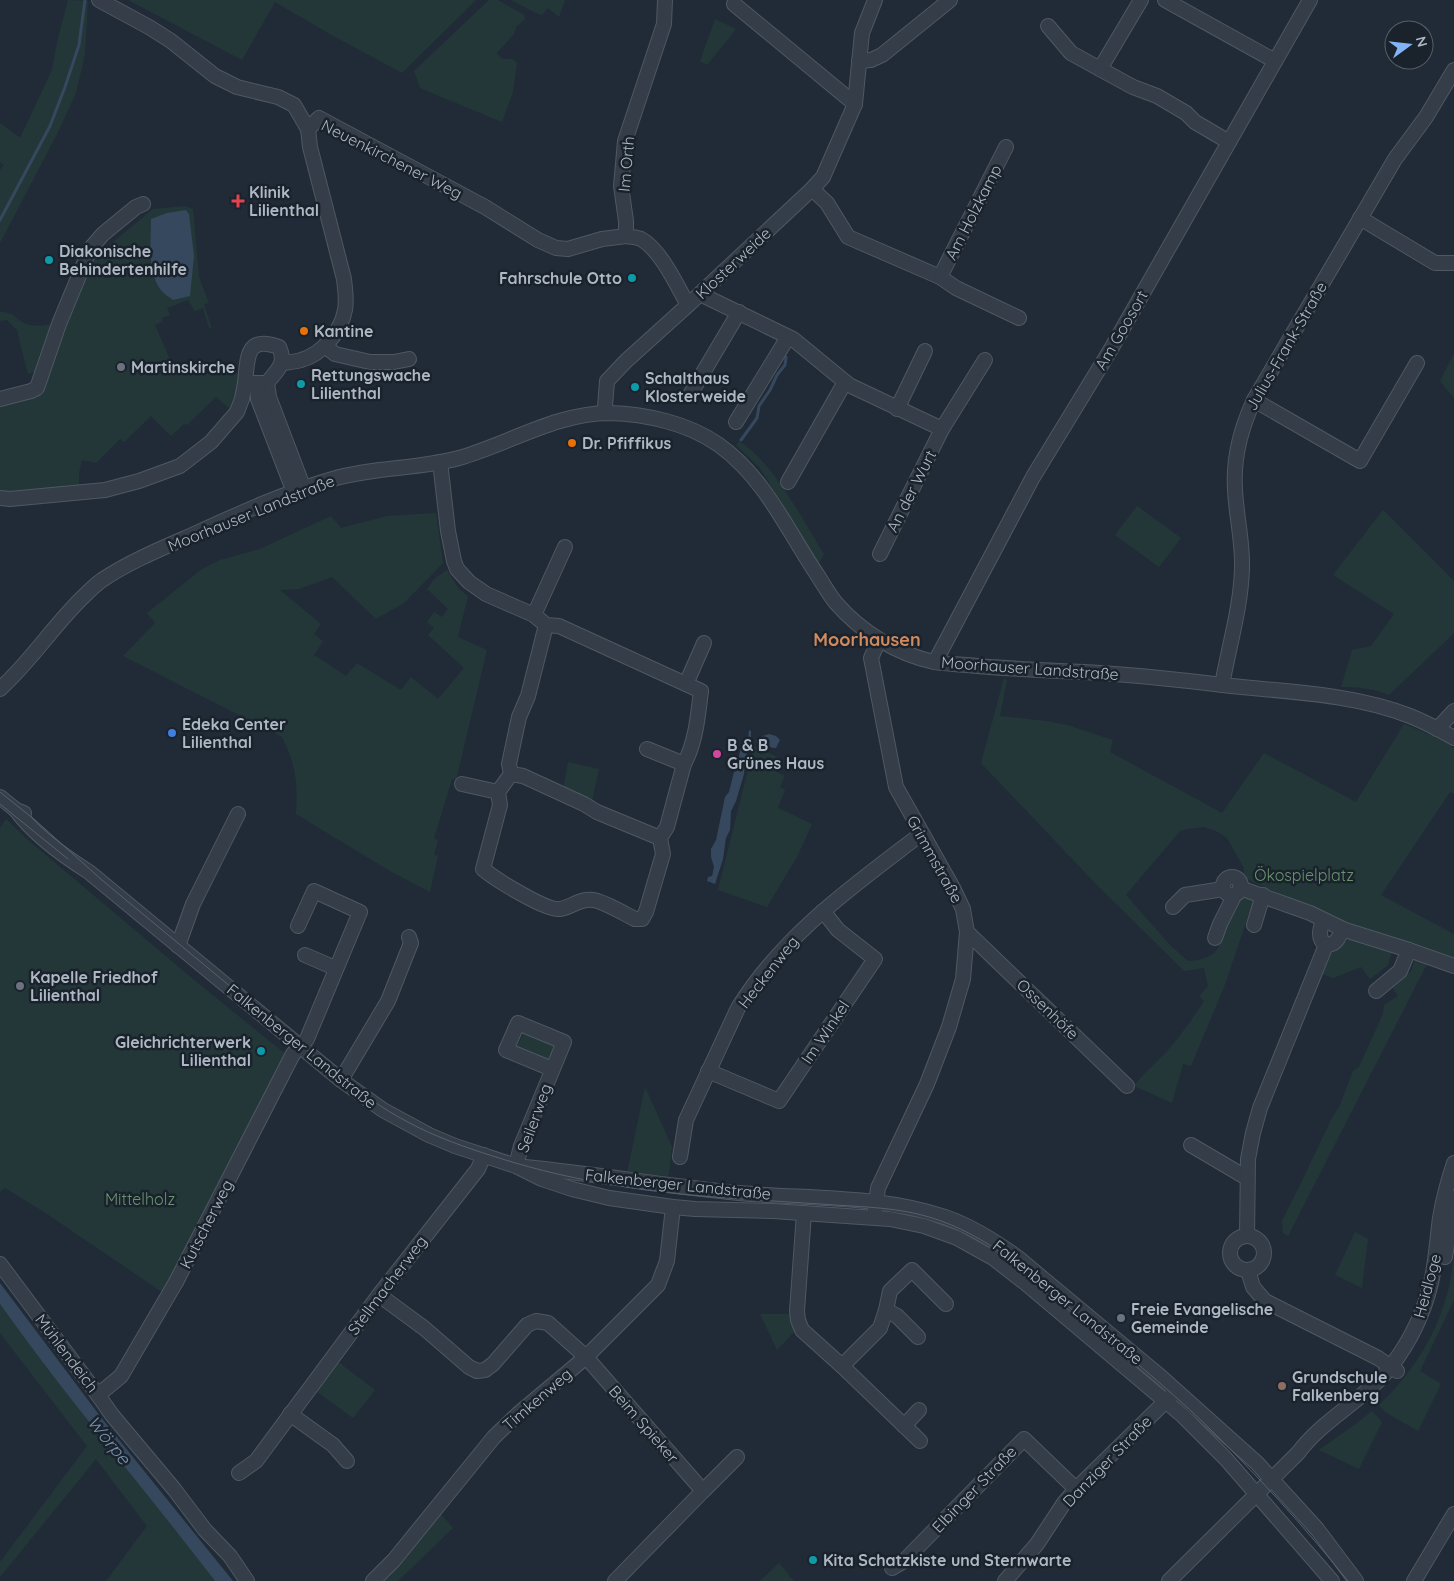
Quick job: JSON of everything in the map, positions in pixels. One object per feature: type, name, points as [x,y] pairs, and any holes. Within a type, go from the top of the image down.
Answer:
[{"type":"street","name":"Neuenkirchener Weg","points":[[99,0],[171,41],[214,76],[238,87],[278,97],[294,105],[308,129],[319,118],[485,206],[538,240],[556,248],[568,250],[602,239],[626,236]]},
{"type":"street","name":"Im Orth","points":[[626,236],[621,186],[625,141],[664,24],[665,0]]},
{"type":"street","name":"Klosterweide","points":[[606,413],[607,381],[823,177],[855,104],[862,33],[876,0]]},
{"type":"street","points":[[859,60],[871,60],[882,55],[950,0]]},
{"type":"street","points":[[1100,70],[1141,0]]},
{"type":"street","points":[[1165,0],[1275,61]]},
{"type":"street","name":"Am Goosort","points":[[935,662],[1033,477],[1111,349],[1310,0]]},
{"type":"street","points":[[734,4],[855,104]]},
{"type":"street","points":[[1048,26],[1071,52],[1133,87],[1157,96],[1229,142]]},
{"type":"street","name":"Julius-Frank-Straße","points":[[1222,685],[1239,596],[1242,568],[1234,487],[1237,448],[1245,418],[1394,158],[1426,117],[1454,70]]},
{"type":"street","points":[[0,498],[10,499],[105,490],[180,466],[211,442],[237,412],[242,399],[256,383],[282,363],[301,360],[314,355],[325,346],[339,328],[345,311],[346,294],[344,279],[310,147],[308,129]]},
{"type":"street","name":"Am Holzkamp","points":[[940,277],[1006,147]]},
{"type":"street","name":"Am Holzkamp","points":[[812,189],[827,203],[848,237],[940,277],[956,288],[1019,318]]},
{"type":"street","points":[[0,399],[37,388],[90,248],[103,234],[143,204]]},
{"type":"street","points":[[1360,218],[1435,263],[1454,263]]},
{"type":"street","points":[[626,236],[640,239],[650,247],[667,267],[688,305]]},
{"type":"street","points":[[700,294],[788,337],[849,385],[942,429]]},
{"type":"street","points":[[691,393],[739,312]]},
{"type":"street","points":[[736,422],[788,337]]},
{"type":"street","points":[[282,363],[282,354],[279,347],[267,343],[254,346],[250,350],[258,399],[299,490]]},
{"type":"street","points":[[325,346],[335,354],[370,362],[394,362],[408,358]]},
{"type":"street","points":[[897,409],[925,351]]},
{"type":"street","name":"An der Wurt","points":[[880,554],[942,429],[985,360]]},
{"type":"street","points":[[1254,400],[1360,461],[1417,363]]},
{"type":"street","points":[[788,482],[845,382]]},
{"type":"street","name":"Moorhauser Landstraße","points":[[0,689],[5,675],[67,612],[97,584],[136,560],[299,490],[339,477],[440,462],[483,450],[570,419],[606,413],[646,416],[690,429],[719,445],[742,463],[777,509],[836,603],[858,624],[880,640],[903,652],[935,662],[1011,670],[1122,674],[1327,696],[1388,708],[1413,716],[1454,738]]},
{"type":"street","points":[[440,462],[448,531],[454,561],[457,569],[470,582],[486,594],[534,615],[546,625],[559,626],[702,691],[689,755],[684,764],[667,827],[660,838],[662,857],[646,912],[642,919],[635,919],[594,900],[582,900],[560,909],[548,908],[493,877],[484,869],[500,805],[498,792],[511,774],[509,764],[519,717],[528,696],[546,625]]},
{"type":"street","points":[[534,615],[565,547]]},
{"type":"street","name":"Grimmstraße","points":[[875,1217],[875,1202],[878,1188],[927,1084],[949,1027],[963,978],[967,932],[963,910],[953,888],[896,787],[871,658],[880,640]]},
{"type":"street","points":[[686,684],[704,643]]},
{"type":"street","points":[[1437,729],[1454,711]]},
{"type":"street","points":[[647,749],[684,764]]},
{"type":"street","points":[[511,774],[523,776],[584,804],[596,812],[660,838]]},
{"type":"street","points":[[462,784],[498,792]]},
{"type":"street","name":"Falkenberger Landstraße","points":[[0,797],[16,810],[35,820],[76,857],[89,872],[341,1080],[371,1102],[409,1125],[443,1141],[516,1166],[542,1179],[608,1198],[673,1207],[875,1217],[900,1220],[958,1238],[983,1252],[1024,1282],[1166,1401],[1212,1444],[1332,1581]]},
{"type":"street","points":[[178,946],[193,904],[238,814]]},
{"type":"street","name":"Heckenweg","points":[[680,1157],[686,1120],[738,1008],[748,992],[801,930],[921,834]]},
{"type":"street","points":[[1215,938],[1233,898],[1232,890]]},
{"type":"street","points":[[1173,907],[1185,895],[1232,890],[1263,895],[1342,929],[1454,966]]},
{"type":"street","name":"Falkenberger Landstraße","points":[[298,926],[314,891],[360,912],[335,968],[307,1039],[301,1046]]},
{"type":"street","points":[[1254,925],[1263,895]]},
{"type":"street","name":"Im Winkel","points":[[708,1071],[779,1101],[875,959],[838,930],[823,911]]},
{"type":"street","points":[[1323,921],[1320,936],[1321,941],[1326,945],[1337,941],[1342,929]]},
{"type":"street","name":"Ossenhöfe","points":[[967,932],[1127,1086]]},
{"type":"street","points":[[341,1080],[388,1001],[411,943],[409,937]]},
{"type":"street","points":[[1246,1236],[1247,1178],[1250,1144],[1260,1108],[1326,945]]},
{"type":"street","points":[[1376,990],[1400,971],[1408,950]]},
{"type":"street","points":[[305,955],[335,968]]},
{"type":"street","name":"Kutscherweg","points":[[98,1395],[121,1376],[134,1355],[176,1282],[293,1054],[301,1046]]},
{"type":"street","name":"Seilerweg","points":[[516,1166],[521,1146],[552,1069]]},
{"type":"street","points":[[1191,1145],[1247,1178]]},
{"type":"street","name":"Stellmacherweg","points":[[240,1473],[256,1461],[378,1295],[478,1169],[484,1155]]},
{"type":"street","name":"Heidloge","points":[[1395,1369],[1418,1322],[1427,1297],[1435,1261],[1443,1205],[1454,1163]]},
{"type":"street","name":"Falkenberger Landstraße","points":[[516,1166],[739,1193],[875,1202],[922,1210],[969,1227],[997,1243],[1024,1263],[1176,1390],[1257,1463],[1317,1530],[1356,1581]]},
{"type":"street","name":"Heidloge","points":[[1169,1581],[1298,1452],[1308,1438],[1395,1369],[1420,1338],[1434,1307],[1442,1273],[1454,1198]]},
{"type":"street","name":"Timkenweg","points":[[373,1581],[407,1545],[494,1437],[518,1414],[586,1357],[658,1285],[667,1261],[673,1207]]},
{"type":"street","points":[[804,1213],[798,1320],[802,1330],[920,1441]]},
{"type":"street","points":[[1242,1236],[1246,1236],[1252,1236],[1261,1242],[1264,1252],[1264,1257],[1258,1266],[1248,1270],[1235,1265],[1230,1253],[1230,1248],[1235,1241],[1242,1236]]},
{"type":"street","name":"Mühlendeich","points":[[0,1264],[112,1415],[206,1530],[230,1556],[247,1581]]},
{"type":"street","points":[[842,1366],[880,1328],[890,1291],[912,1270],[946,1304]]},
{"type":"street","points":[[1248,1270],[1253,1287],[1265,1301],[1395,1369]]},
{"type":"street","name":"Beim Spieker","points":[[378,1295],[424,1328],[469,1367],[477,1371],[485,1370],[493,1364],[527,1325],[536,1321],[548,1323],[586,1357],[703,1491]]},
{"type":"street","points":[[886,1310],[897,1316],[918,1337]]},
{"type":"street","name":"Danziger Straße","points":[[1005,1581],[1037,1544],[1064,1503],[1076,1489],[1176,1390]]},
{"type":"street","points":[[904,1426],[919,1410]]},
{"type":"street","points":[[290,1414],[333,1445],[347,1460]]},
{"type":"street","name":"Elbinger Straße","points":[[892,1568],[904,1561],[1024,1439],[1076,1489]]},
{"type":"street","points":[[615,1581],[737,1457]]},
{"type":"street","points":[[1414,1581],[1454,1514]]},
{"type":"green space","points":[[68,0],[88,1],[85,54],[76,93],[56,136],[0,243],[0,170],[4,165],[0,162],[0,123],[20,138],[52,70]]},
{"type":"green space","points":[[128,0],[476,0],[402,73],[275,2],[242,60]]},
{"type":"green space","points":[[489,0],[498,0],[524,15],[525,19],[516,27],[514,34],[497,53],[502,59],[513,59],[517,63],[513,92],[502,122],[420,88],[414,71]]},
{"type":"green space","points":[[511,0],[565,0],[559,17],[548,8],[542,15]]},
{"type":"green space","points":[[715,19],[736,29],[707,65],[700,61]]},
{"type":"green space","points":[[185,206],[193,209],[199,277],[209,303],[204,304],[212,329],[209,328],[203,308],[195,311],[188,300],[167,308],[170,315],[162,318],[162,322],[155,325],[174,369],[179,366],[183,374],[242,373],[237,400],[230,409],[216,397],[187,425],[184,424],[171,436],[151,416],[124,442],[120,439],[96,463],[82,460],[79,473],[79,490],[0,494],[0,404],[42,388],[34,372],[28,374],[17,330],[7,320],[0,321],[0,312],[9,313],[29,325],[55,324],[96,247],[101,252],[153,209]]},
{"type":"green space","points":[[1454,353],[1454,398],[1440,381]]},
{"type":"green space","points":[[739,441],[752,450],[764,463],[786,492],[824,554],[819,563],[760,468],[736,445]]},
{"type":"green space","points":[[1137,506],[1181,538],[1159,567],[1115,535]]},
{"type":"green space","points":[[1383,510],[1454,581],[1454,633],[1389,695],[1365,688],[1341,687],[1352,650],[1371,646],[1394,614],[1333,575]]},
{"type":"green space","points":[[436,513],[443,563],[404,603],[376,619],[332,577],[299,589],[280,590],[321,624],[314,634],[323,641],[314,655],[346,676],[357,663],[401,690],[411,677],[438,699],[464,668],[428,635],[434,628],[427,622],[434,612],[442,617],[448,609],[427,589],[435,578],[447,570],[459,589],[468,596],[458,637],[487,650],[456,780],[452,779],[434,838],[438,840],[434,855],[438,856],[430,892],[390,871],[296,814],[297,793],[295,774],[282,737],[123,656],[155,623],[147,613],[202,569],[220,560],[260,549],[331,516],[341,528],[387,516]]},
{"type":"green space","name":"Ökospielplatz","points":[[1004,678],[1007,680],[1000,716],[1067,725],[1113,740],[1110,752],[1222,813],[1264,753],[1356,802],[1404,724],[1433,736],[1454,748],[1454,794],[1450,792],[1381,895],[1454,934],[1454,961],[1359,929],[1244,878],[1244,868],[1227,838],[1216,831],[1204,827],[1180,831],[1126,895],[1170,945],[1188,961],[1202,959],[1215,952],[1220,944],[1224,927],[1236,903],[1246,893],[1255,896],[1224,987],[1191,1066],[1183,1064],[1172,1103],[1134,1086],[1165,1054],[1204,1001],[1199,996],[1208,986],[1204,968],[1184,971],[1094,882],[981,763]]},
{"type":"green space","points":[[754,746],[780,758],[775,771],[785,776],[780,787],[785,790],[778,808],[812,824],[798,855],[767,907],[718,890]]},
{"type":"green space","points":[[568,762],[599,769],[592,801],[563,791]]},
{"type":"green space","name":"Mittelholz","points":[[6,819],[28,840],[194,980],[288,1056],[162,1292],[44,1212],[5,1188],[0,1192],[0,828]]},
{"type":"green space","points":[[1349,939],[1392,952],[1388,965],[1370,979],[1361,967],[1333,978],[1322,974],[1330,955]]},
{"type":"green space","points":[[1415,959],[1427,964],[1288,1236],[1283,1233],[1282,1221],[1339,1107],[1353,1071],[1359,1067],[1383,1014],[1384,1005],[1398,996],[1393,988],[1411,971]]},
{"type":"green space","points":[[524,1032],[558,1046],[551,1063],[516,1048]]},
{"type":"green space","points":[[645,1087],[672,1147],[668,1176],[627,1173]]},
{"type":"green space","points":[[1355,1232],[1368,1239],[1362,1288],[1335,1275]]},
{"type":"green space","points":[[1454,1252],[1454,1300],[1420,1371],[1441,1384],[1418,1431],[1385,1412],[1379,1405],[1411,1369],[1435,1328],[1448,1292]]},
{"type":"green space","points":[[0,1304],[102,1439],[175,1528],[215,1581],[106,1581],[147,1526],[96,1459],[0,1577],[0,1562],[87,1446],[0,1333]]},
{"type":"green space","points":[[760,1314],[791,1314],[791,1322],[796,1330],[777,1350]]},
{"type":"green space","points":[[337,1361],[375,1390],[353,1418],[316,1391]]},
{"type":"green space","points":[[1372,1411],[1382,1422],[1359,1469],[1319,1450],[1357,1423]]},
{"type":"green space","points":[[441,1514],[453,1528],[398,1581],[382,1581],[406,1555]]},
{"type":"green space","points":[[779,1563],[794,1581],[760,1581]]},
{"type":"water","points":[[186,210],[189,214],[194,256],[190,296],[173,300],[160,289],[153,273],[151,264],[151,219],[167,213]]},
{"type":"water","points":[[749,730],[751,731],[751,743],[745,759],[744,774],[731,811],[730,830],[726,838],[723,859],[715,884],[707,881],[708,877],[712,876],[714,867],[711,849],[716,840],[725,797],[729,792],[734,772],[739,765],[741,747],[748,740]]},
{"type":"water","points":[[769,734],[776,736],[780,740],[776,748],[757,744],[756,740]]},
{"type":"water","name":"Wörpe","points":[[0,1283],[103,1420],[233,1581],[215,1581],[79,1409],[0,1304]]},
{"type":"waterway","points":[[0,220],[50,126],[79,45],[85,0]]},
{"type":"waterway","points":[[741,440],[757,418],[759,406],[785,365],[786,357]]},
{"type":"tram line","points":[[0,792],[35,820],[103,881],[342,1079],[389,1111],[428,1132],[499,1158],[589,1181],[711,1197],[895,1210],[929,1217],[950,1224],[989,1245],[1042,1284],[1142,1367],[1205,1424],[1279,1501],[1348,1581]]},
{"type":"tram line","points":[[0,804],[68,859]]},
{"type":"place","name":"Klinik Lilienthal","points":[[238,201]]},
{"type":"place","name":"Diakonische Behindertenhilfe","points":[[49,260]]},
{"type":"place","name":"Fahrschule Otto","points":[[632,278]]},
{"type":"place","name":"Kantine","points":[[304,331]]},
{"type":"place","name":"Martinskirche","points":[[121,367]]},
{"type":"place","name":"Rettungswache Lilienthal","points":[[301,384]]},
{"type":"place","name":"Schalthaus Klosterweide","points":[[635,387]]},
{"type":"place","name":"Dr. Pfiffikus","points":[[572,443]]},
{"type":"place","name":"Edeka Center Lilienthal","points":[[172,733]]},
{"type":"place","name":"B & B Grünes Haus","points":[[717,754]]},
{"type":"place","name":"Kapelle Friedhof Lilienthal","points":[[20,986]]},
{"type":"place","name":"Gleichrichterwerk Lilienthal","points":[[261,1051]]},
{"type":"place","name":"Freie Evangelische Gemeinde","points":[[1121,1318]]},
{"type":"place","name":"Grundschule Falkenberg","points":[[1282,1386]]},
{"type":"place","name":"Kita Schatzkiste und Sternwarte","points":[[813,1560]]},
{"type":"district","name":"Moorhausen","points":[[867,639]]}]
